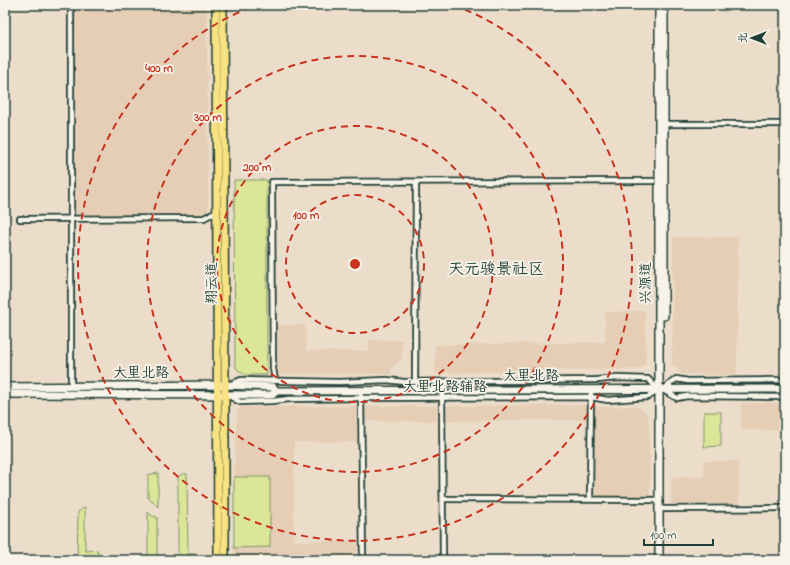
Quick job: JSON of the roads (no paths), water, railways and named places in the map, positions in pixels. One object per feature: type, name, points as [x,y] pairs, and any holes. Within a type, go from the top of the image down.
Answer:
[{"type":"main road","name":"翔云道","points":[[216,5],[218,211],[217,385],[221,394],[225,560]]},
{"type":"main road","name":"翔云道","points":[[218,560],[221,394],[226,385],[223,5]]},
{"type":"main road","name":"兴源道","points":[[659,5],[663,560]]},
{"type":"main road","name":"兴源道","points":[[661,124],[664,5]]},
{"type":"main road","name":"大里北路","points":[[5,387],[226,385],[273,387],[276,391],[361,394],[415,390],[785,389]]},
{"type":"main road","name":"兴源道","points":[[659,560],[661,390]]},
{"type":"main road","name":"大里北路","points":[[5,394],[272,395],[276,391]]},
{"type":"street","points":[[71,5],[71,386]]},
{"type":"street","points":[[661,124],[785,124]]},
{"type":"street","points":[[275,381],[273,368],[272,182],[653,181]]},
{"type":"street","points":[[415,390],[416,182]]},
{"type":"street","points":[[20,219],[204,218],[218,211]]},
{"type":"street","name":"大里北路辅路","points":[[226,385],[241,380],[339,382],[387,380],[415,382],[598,380],[617,378],[648,379],[661,390],[677,398],[688,396],[785,397]]},
{"type":"street","name":"大里北路辅路","points":[[221,394],[240,402],[361,394],[441,399],[591,397],[608,400],[648,397],[676,379],[688,381],[785,380]]},
{"type":"street","points":[[590,499],[591,389]]},
{"type":"street","points":[[442,390],[443,560]]},
{"type":"street","points":[[361,394],[363,560]]},
{"type":"street","points":[[443,499],[659,500]]},
{"type":"street","points":[[663,509],[785,508]]},
{"type":"district","name":"天元骏景社区","points":[[496,270]]}]
